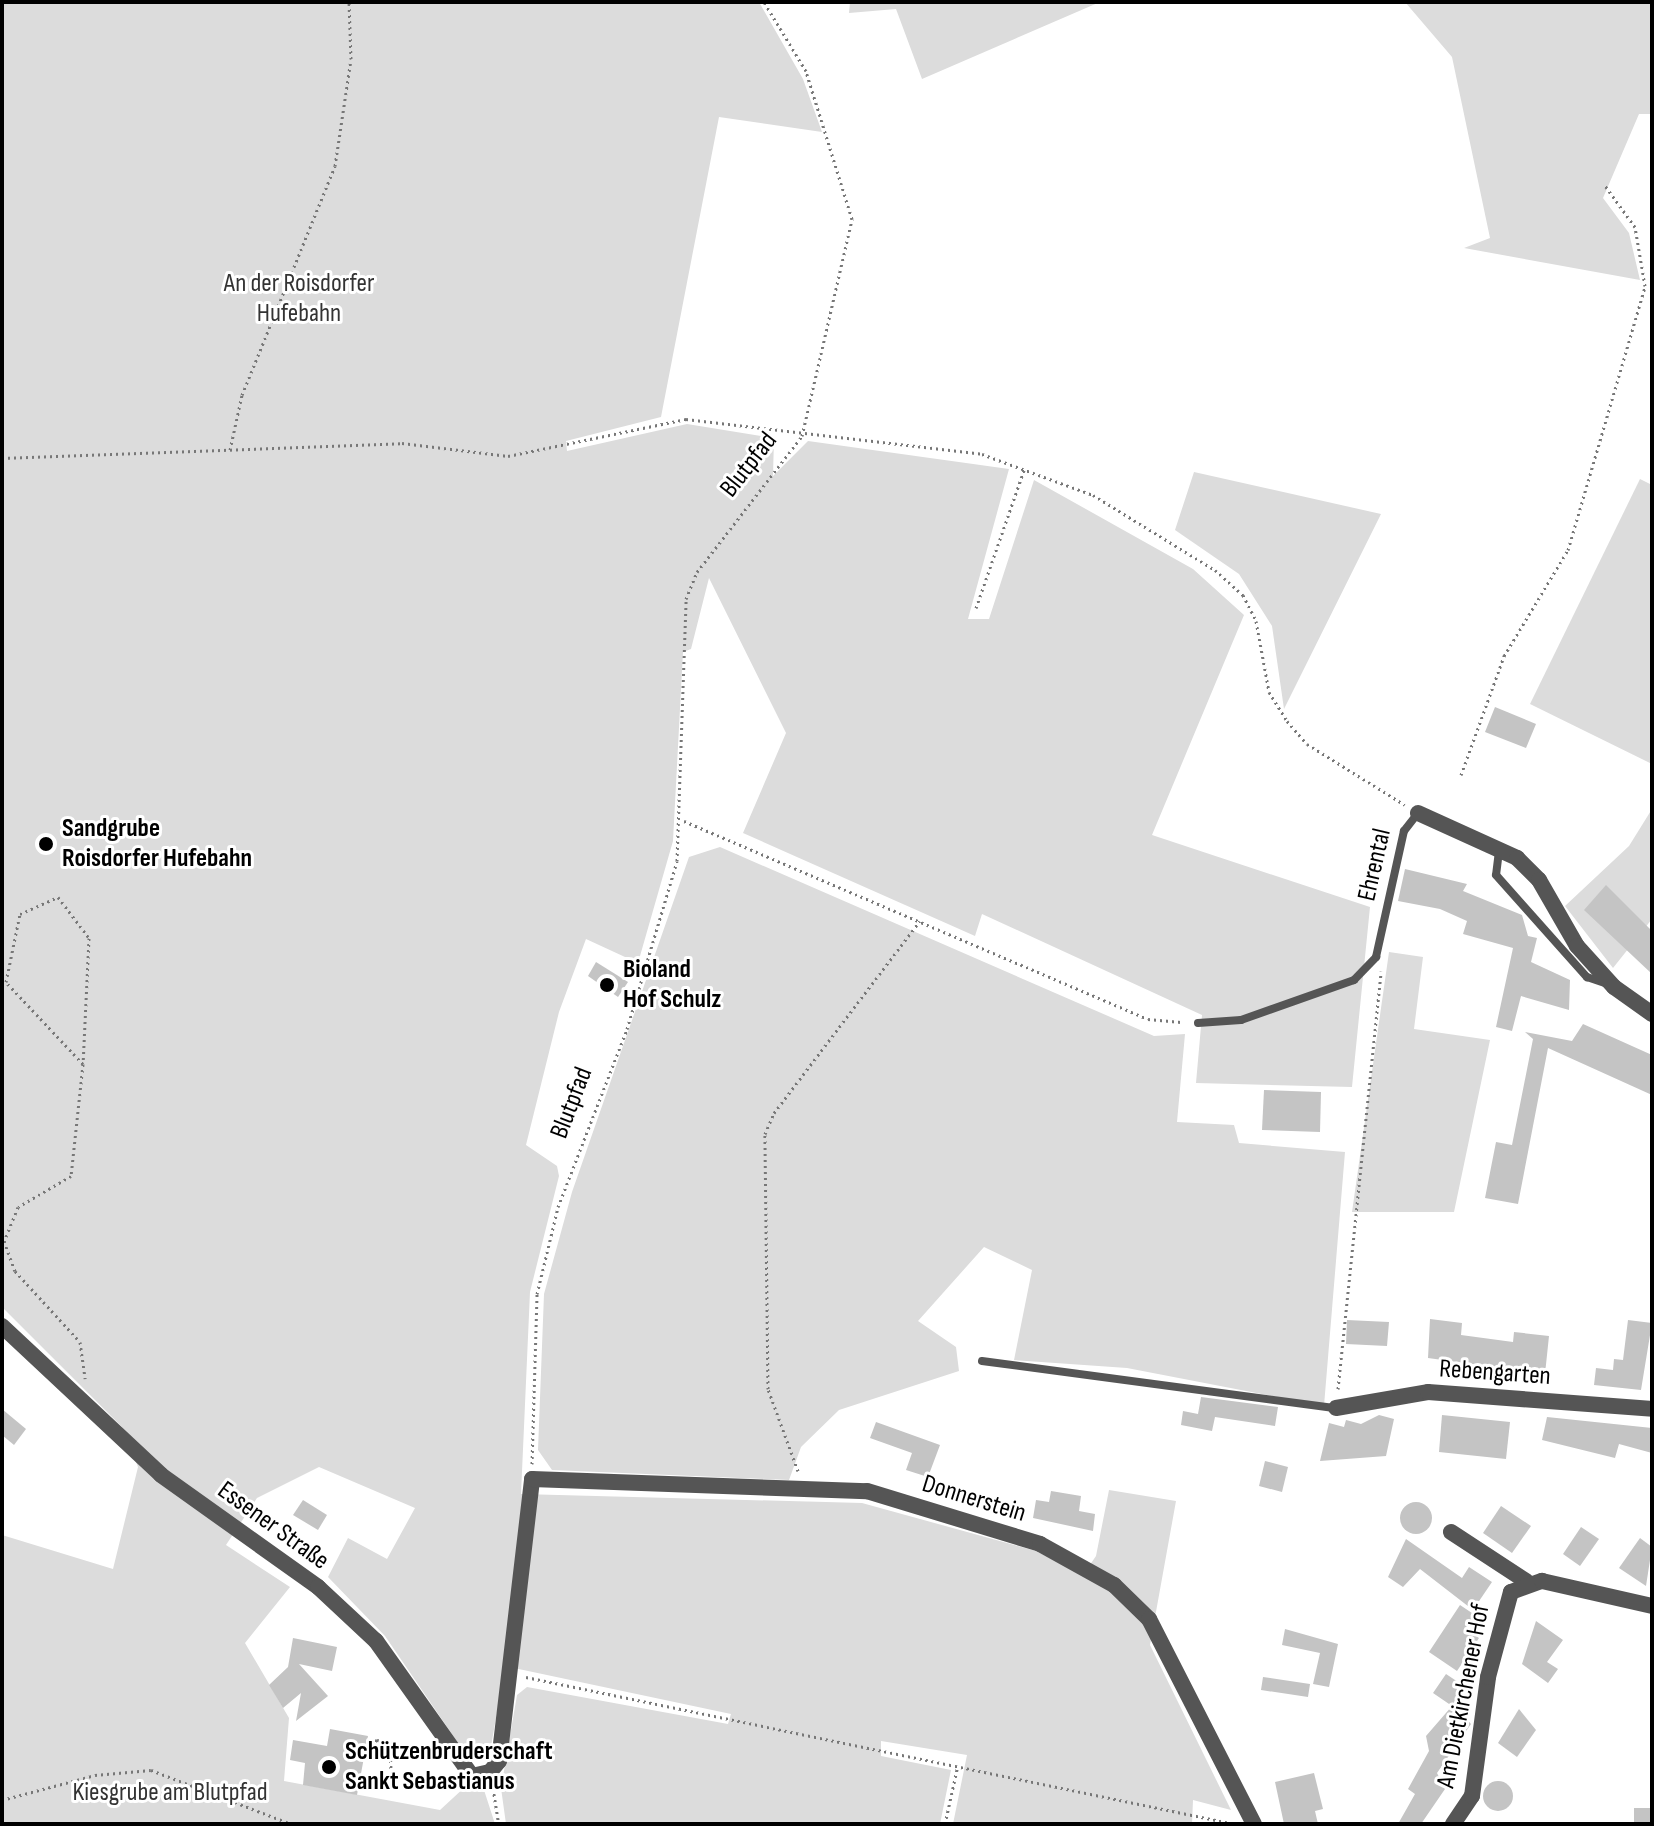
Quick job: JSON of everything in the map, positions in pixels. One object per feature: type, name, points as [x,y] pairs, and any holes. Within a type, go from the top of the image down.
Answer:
[{"type":"street","name":"Ehrental","points":[[1418,813],[1499,850],[1539,880],[1577,946],[1614,987],[1652,1014]]},
{"type":"street","name":"Essener Straße","points":[[2,1326],[161,1475],[318,1587],[376,1641],[472,1776]]},
{"type":"street","name":"Rebengarten","points":[[1336,1408],[1428,1392],[1652,1409]]},
{"type":"street","name":"Donnerstein","points":[[532,1479],[867,1491],[1086,1564],[1149,1619],[1254,1824]]},
{"type":"street","points":[[472,1776],[490,1772],[499,1761],[532,1479]]},
{"type":"street","name":"Am Dietkirchener Hof","points":[[1451,1532],[1526,1581],[1652,1606]]},
{"type":"street","name":"Am Dietkirchener Hof","points":[[1453,1824],[1472,1796],[1502,1610],[1526,1581]]},
{"type":"lane","name":"Ehrental","points":[[1376,957],[1404,831],[1418,813]]},
{"type":"lane","points":[[1499,850],[1496,875],[1587,977],[1614,987]]},
{"type":"lane","points":[[1198,1023],[1241,1020],[1330,993],[1376,957]]},
{"type":"lane","points":[[982,1361],[1336,1408]]},
{"type":"path","points":[[230,450],[242,395],[335,166],[351,59],[349,2]]},
{"type":"path","points":[[764,2],[806,71],[852,219],[802,436]]},
{"type":"path","points":[[1461,775],[1504,656],[1568,550],[1645,286],[1635,227],[1604,184]]},
{"type":"path","points":[[2,458],[402,443],[508,456],[686,419],[802,436],[982,454],[1025,467],[1093,495],[1215,570],[1243,595],[1256,621],[1269,692],[1287,721],[1307,744],[1418,813]]},
{"type":"path","name":"Blutpfad","points":[[532,1479],[537,1294],[558,1207],[627,1029],[684,821],[686,599],[697,572],[802,436]]},
{"type":"path","points":[[976,608],[1025,467]]},
{"type":"path","points":[[684,821],[1148,1019],[1198,1023]]},
{"type":"path","points":[[83,1064],[6,982],[20,914],[58,897],[89,938],[83,1064],[71,1176],[18,1207],[4,1241],[15,1271],[80,1342],[88,1406]]},
{"type":"path","points":[[804,1490],[768,1389],[765,1134],[774,1113],[920,921]]},
{"type":"path","points":[[1336,1408],[1381,969],[1376,957]]},
{"type":"path","points":[[510,1674],[1237,1824]]},
{"type":"path","points":[[356,1755],[377,1740],[390,1742],[391,1774],[455,1786],[472,1776]]},
{"type":"path","points":[[945,1824],[958,1764]]},
{"type":"path","points":[[2,1800],[95,1775],[151,1770],[292,1824]]},
{"type":"path","points":[[490,1772],[499,1824]]},
{"type":"green space","points":[[2,2],[759,2],[803,79],[822,132],[719,117],[661,417],[566,441],[567,451],[687,424],[774,438],[773,476],[808,441],[1009,469],[968,619],[989,619],[1034,480],[1193,569],[1244,615],[1152,835],[1370,907],[1352,1087],[1196,1083],[1202,1015],[982,914],[975,936],[743,833],[786,733],[709,578],[691,649],[683,652],[673,841],[638,963],[586,939],[559,1012],[526,1145],[557,1166],[559,1176],[530,1292],[521,1494],[862,1503],[1036,1551],[1083,1575],[1096,1556],[1109,1490],[1176,1501],[1150,1645],[1231,1810],[1193,1800],[1192,1824],[953,1824],[967,1755],[881,1741],[881,1756],[951,1770],[940,1824],[506,1824],[501,1788],[517,1695],[527,1687],[728,1724],[731,1714],[505,1666],[489,1758],[469,1759],[385,1636],[328,1577],[348,1538],[387,1559],[415,1508],[319,1467],[257,1498],[226,1545],[290,1587],[245,1643],[289,1718],[284,1781],[440,1810],[466,1786],[484,1790],[495,1824],[2,1824],[2,1535],[113,1569],[138,1467],[122,1427],[2,1307]]},
{"type":"green space","points":[[850,2],[1100,2],[922,79],[896,9],[849,13]]},
{"type":"green space","points":[[1405,2],[1652,2],[1652,114],[1639,114],[1603,198],[1629,233],[1640,280],[1464,248],[1490,238],[1452,57]]},
{"type":"green space","points":[[1194,472],[1381,514],[1284,709],[1272,626],[1239,574],[1175,530]]},
{"type":"green space","points":[[1640,479],[1652,485],[1652,764],[1530,704]]},
{"type":"green space","points":[[1652,809],[1652,919],[1613,968],[1565,906],[1629,846]]},
{"type":"green space","points":[[720,847],[1154,1036],[1185,1034],[1177,1122],[1234,1125],[1239,1143],[1345,1152],[1324,1406],[1127,1368],[1014,1360],[1032,1270],[984,1247],[918,1321],[956,1347],[959,1371],[839,1410],[801,1447],[789,1480],[552,1470],[538,1450],[544,1294],[572,1192],[689,857]]},
{"type":"green space","points":[[1389,952],[1423,957],[1414,1029],[1490,1040],[1454,1212],[1352,1212]]},
{"type":"building","points":[[1495,707],[1536,724],[1526,748],[1485,732]]},
{"type":"building","points":[[1405,869],[1467,884],[1463,891],[1522,915],[1528,936],[1537,938],[1531,962],[1570,980],[1569,1010],[1521,996],[1512,1031],[1496,1027],[1513,948],[1463,934],[1467,921],[1440,909],[1398,901]]},
{"type":"building","points":[[1606,885],[1652,931],[1652,974],[1584,910]]},
{"type":"building","points":[[596,962],[628,982],[618,997],[588,976]]},
{"type":"building","points":[[1583,1024],[1652,1055],[1652,1095],[1548,1048],[1518,1204],[1485,1198],[1496,1142],[1512,1145],[1533,1039],[1525,1032],[1572,1041]]},
{"type":"building","points":[[1264,1090],[1321,1092],[1320,1132],[1262,1130]]},
{"type":"building","points":[[1430,1319],[1462,1323],[1461,1335],[1513,1342],[1514,1332],[1549,1336],[1545,1374],[1428,1358]]},
{"type":"building","points":[[1347,1320],[1389,1322],[1387,1346],[1346,1344]]},
{"type":"building","points":[[1628,1320],[1652,1323],[1641,1390],[1594,1385],[1596,1368],[1613,1370],[1614,1359],[1623,1360]]},
{"type":"building","points":[[1201,1397],[1278,1407],[1275,1426],[1215,1417],[1212,1431],[1181,1425],[1183,1411],[1198,1414]]},
{"type":"building","points":[[2,1409],[26,1429],[14,1445],[2,1435]]},
{"type":"building","points":[[1379,1415],[1394,1419],[1386,1456],[1320,1461],[1329,1423],[1344,1427],[1346,1420],[1361,1424]]},
{"type":"building","points":[[1442,1415],[1510,1422],[1506,1459],[1439,1452]]},
{"type":"building","points":[[1547,1417],[1652,1428],[1652,1453],[1619,1444],[1615,1458],[1542,1440]]},
{"type":"building","points":[[876,1422],[940,1445],[928,1477],[906,1470],[912,1453],[870,1438]]},
{"type":"building","points":[[1265,1461],[1288,1467],[1282,1492],[1259,1486]]},
{"type":"building","points":[[1051,1491],[1081,1496],[1079,1511],[1095,1514],[1093,1531],[1033,1518],[1036,1500],[1049,1502]]},
{"type":"building","points":[[303,1500],[327,1515],[318,1530],[293,1515]]},
{"type":"building","points":[[1416,1502],[1427,1507],[1432,1518],[1427,1529],[1416,1534],[1405,1529],[1400,1518],[1405,1507]]},
{"type":"building","points":[[1501,1506],[1531,1526],[1512,1553],[1483,1533]]},
{"type":"building","points":[[1581,1527],[1599,1539],[1580,1566],[1563,1554]]},
{"type":"building","points":[[1640,1538],[1652,1547],[1646,1586],[1619,1568]]},
{"type":"building","points":[[1406,1539],[1462,1578],[1469,1567],[1492,1582],[1473,1610],[1420,1569],[1403,1587],[1388,1577]]},
{"type":"building","points":[[1460,1605],[1478,1617],[1468,1631],[1479,1638],[1457,1671],[1429,1652]]},
{"type":"building","points":[[1536,1621],[1563,1640],[1547,1662],[1558,1669],[1548,1683],[1522,1664]]},
{"type":"building","points":[[1285,1629],[1338,1644],[1329,1687],[1313,1684],[1320,1653],[1282,1645]]},
{"type":"building","points":[[293,1638],[337,1647],[332,1671],[299,1664],[328,1696],[296,1721],[301,1693],[283,1708],[269,1685],[288,1667]]},
{"type":"building","points":[[1446,1674],[1470,1690],[1457,1709],[1471,1724],[1437,1773],[1445,1789],[1421,1824],[1398,1824],[1415,1794],[1408,1789],[1429,1751],[1426,1736],[1452,1706],[1433,1693]]},
{"type":"building","points":[[1263,1677],[1310,1684],[1308,1697],[1261,1690]]},
{"type":"building","points":[[1519,1709],[1536,1730],[1517,1757],[1498,1743]]},
{"type":"building","name":"Schützenbruderschaft Sankt Sebastianus","points":[[330,1729],[368,1736],[357,1795],[303,1785],[305,1763],[290,1760],[293,1740],[327,1746]]},
{"type":"building","points":[[1314,1773],[1323,1809],[1315,1811],[1318,1824],[1284,1824],[1275,1782]]},
{"type":"building","points":[[1498,1781],[1509,1785],[1513,1796],[1509,1807],[1498,1811],[1487,1807],[1483,1796],[1487,1785]]},
{"type":"building","points":[[1634,1808],[1650,1808],[1651,1824],[1634,1824]]},
{"type":"place","name":"Sandgrube Roisdorfer Hufebahn","points":[[46,844]]},
{"type":"place","name":"Bioland Hof Schulz","points":[[607,985]]},
{"type":"place","name":"Schützenbruderschaft Sankt Sebastianus","points":[[329,1767]]},
{"type":"park label","name":"An der Roisdorfer Hufebahn","points":[[299,299]]},
{"type":"park label","name":"Kiesgrube am Blutpfad","points":[[170,1793]]}]
